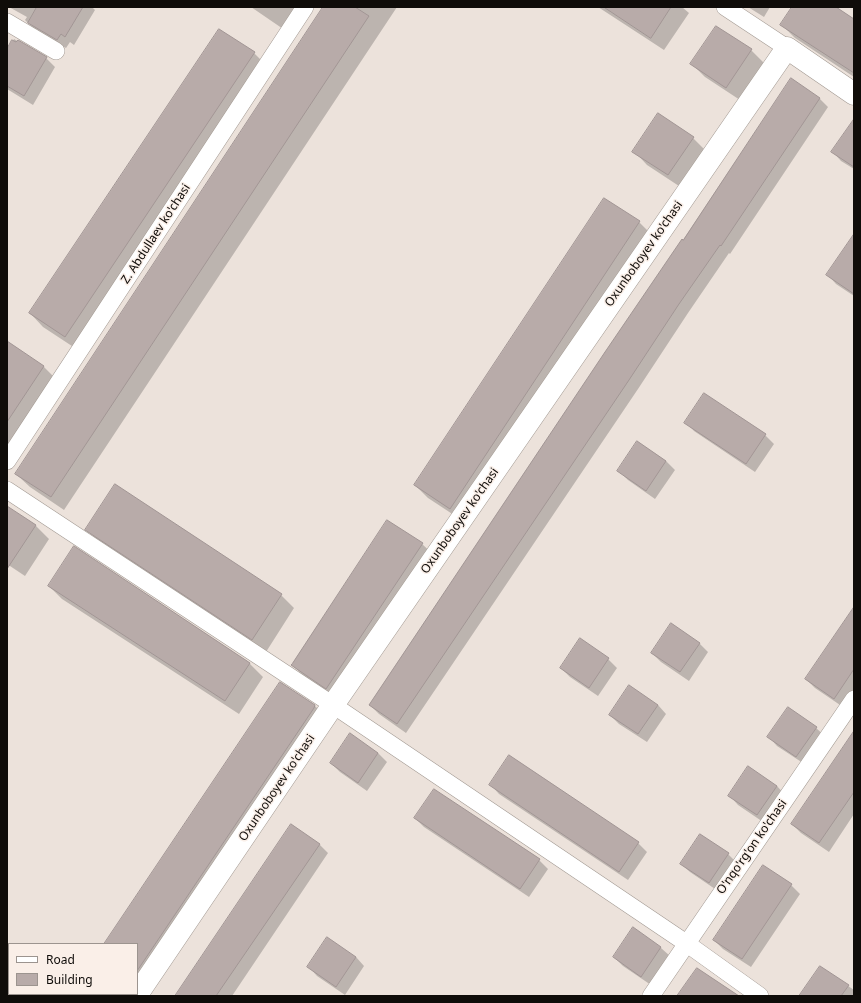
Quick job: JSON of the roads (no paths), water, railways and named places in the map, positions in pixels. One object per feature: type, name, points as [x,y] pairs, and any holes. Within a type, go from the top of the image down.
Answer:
[{"type":"main road","points":[[787,48],[854,94]]},
{"type":"main road","name":"Oxunboboyev ko'chasi","points":[[138,993],[333,705],[787,48]]},
{"type":"street","name":"Z. Abdullaev ko'chasi","points":[[7,461],[305,7]]},
{"type":"street","points":[[725,7],[787,48]]},
{"type":"street","points":[[7,22],[56,51]]},
{"type":"street","points":[[7,490],[333,705],[686,943],[760,996]]},
{"type":"street","name":"O'nqo'rg'on ko'chasi","points":[[651,996],[854,699]]}]
